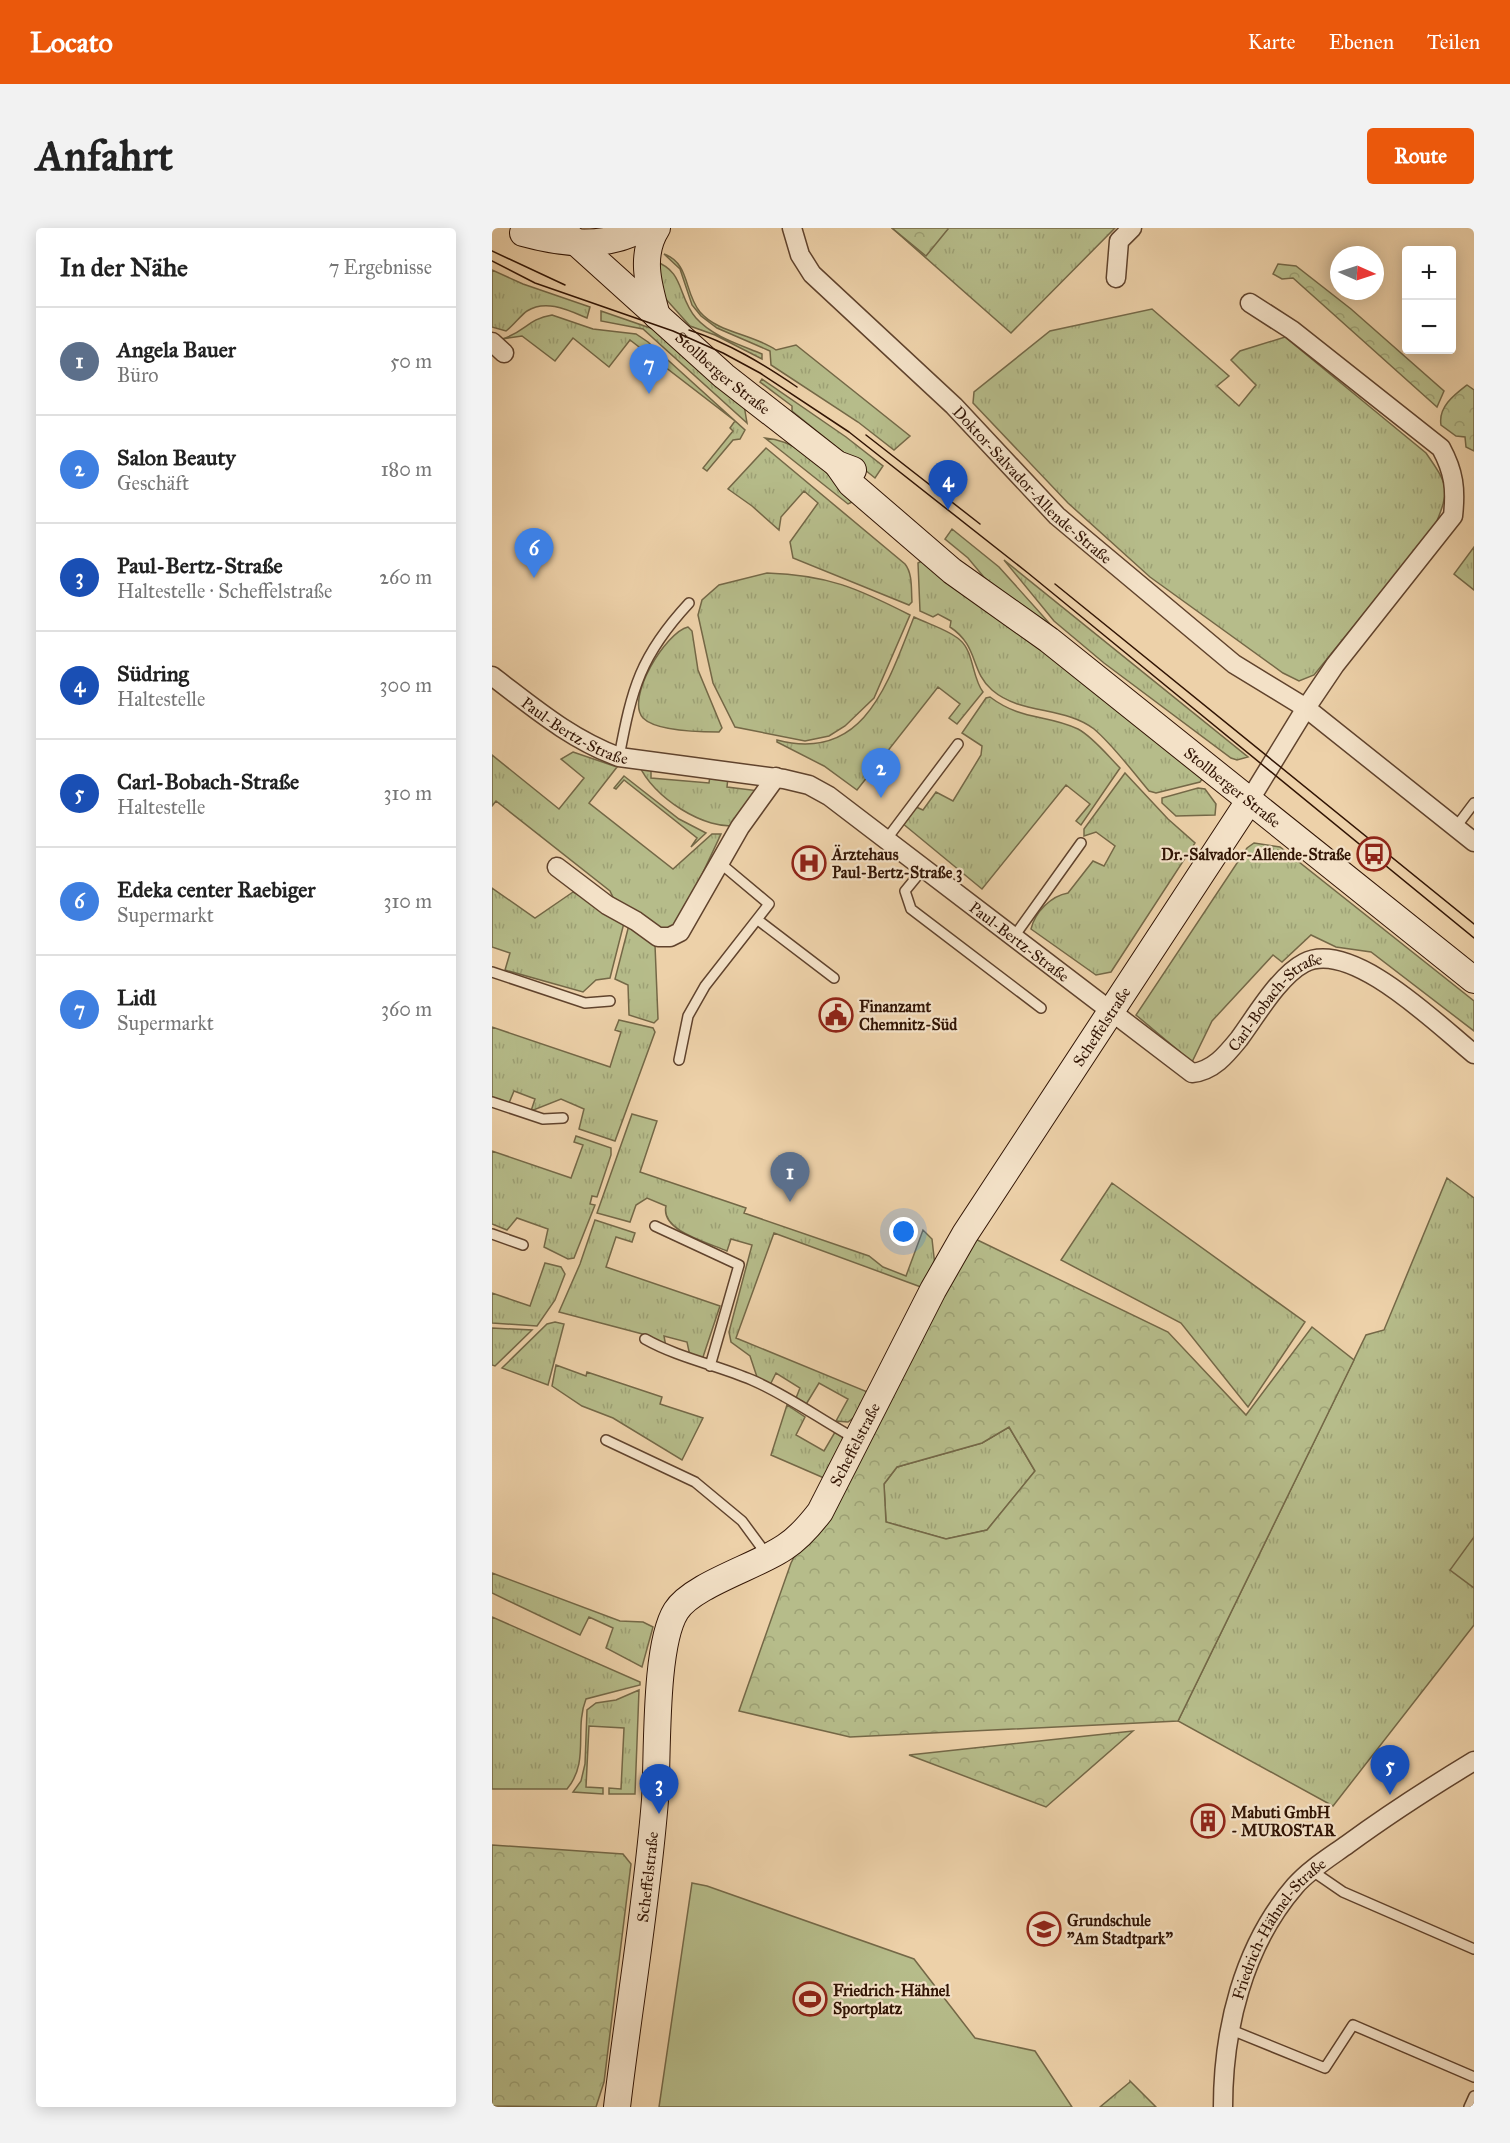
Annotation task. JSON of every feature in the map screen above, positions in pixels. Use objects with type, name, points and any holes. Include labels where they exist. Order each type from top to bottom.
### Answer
[{"type":"main road","points":[[518,230],[561,242],[608,241],[642,228]]},
{"type":"main road","points":[[657,228],[647,248],[647,267],[657,316]]},
{"type":"main road","name":"Stollberger Straße","points":[[576,240],[613,277],[724,376],[837,464],[851,484],[952,571],[1049,640],[1474,980]]},
{"type":"main road","name":"Scheffelstraße","points":[[617,2107],[653,1813],[666,1637],[676,1610],[690,1597],[787,1546],[805,1531],[820,1512],[933,1290],[965,1234],[1249,801]]},
{"type":"street","name":"Doktor-Salvador-Allende-Straße","points":[[792,228],[800,255],[812,274],[954,406],[1057,516],[1234,664],[1306,708],[1474,842]]},
{"type":"street","points":[[1116,278],[1119,241],[1132,228]]},
{"type":"street","points":[[1249,801],[1335,665],[1453,516],[1456,489],[1452,467],[1441,448],[1292,330],[1250,303]]},
{"type":"street","name":"Paul-Bertz-Straße","points":[[492,676],[564,731],[593,748],[619,757],[776,777],[809,786],[829,796],[1111,1012]]},
{"type":"street","points":[[557,867],[607,905],[658,938],[670,937],[680,932],[740,827],[776,777]]},
{"type":"street","name":"Carl-Bobach-Straße","points":[[1111,1012],[1192,1073],[1202,1072],[1215,1065],[1230,1050],[1287,975],[1303,963],[1319,957],[1346,960],[1370,972],[1474,1054]]},
{"type":"street","name":"Friedrich-Hähnel-Straße","points":[[1223,2107],[1229,2030],[1238,1991],[1267,1928],[1287,1897],[1311,1870],[1389,1815],[1474,1761]]},
{"type":"lane","points":[[619,757],[628,707],[644,662],[666,628],[689,603]]},
{"type":"lane","points":[[886,840],[958,744]]},
{"type":"lane","points":[[1456,827],[1474,803]]},
{"type":"lane","points":[[1013,938],[1081,843]]},
{"type":"lane","points":[[679,1060],[688,1016],[705,986],[769,904],[720,863]]},
{"type":"lane","points":[[922,868],[905,891],[911,909],[1041,1008]]},
{"type":"lane","points":[[758,920],[834,978]]},
{"type":"lane","points":[[492,972],[585,1003],[610,1001]]},
{"type":"lane","points":[[492,1102],[543,1119],[563,1118]]},
{"type":"lane","points":[[656,1226],[739,1264],[710,1366]]},
{"type":"lane","points":[[492,1234],[523,1245]]},
{"type":"lane","points":[[645,1339],[663,1349],[750,1380],[779,1393],[857,1439]]},
{"type":"lane","points":[[606,1440],[695,1482],[742,1521],[769,1557]]},
{"type":"lane","points":[[1311,1870],[1343,1892],[1474,1949]]},
{"type":"lane","points":[[1229,2030],[1325,2068],[1353,2025],[1474,2077]]},
{"type":"lane","points":[[1469,2107],[1474,2096]]},
{"type":"green space","points":[[892,228],[1115,228],[1011,333]]},
{"type":"green space","points":[[892,228],[947,228],[948,229],[926,256]]},
{"type":"green space","points":[[664,254],[672,258],[683,271],[695,304],[707,319],[776,350],[796,345],[910,436],[894,450],[858,422],[771,365],[770,351],[717,328],[701,316],[692,305],[680,269]]},
{"type":"green space","points":[[654,261],[671,271],[680,285],[690,310],[703,325],[728,340],[762,354],[762,359],[715,335],[690,326],[664,297]]},
{"type":"green space","points":[[1278,264],[1296,266],[1330,293],[1330,300],[1339,300],[1351,309],[1444,391],[1437,407],[1293,278],[1282,279],[1273,274]]},
{"type":"green space","points":[[492,270],[523,284],[590,307],[587,318],[557,307],[542,306],[527,311],[506,331],[492,327]]},
{"type":"green space","points":[[1152,309],[1229,376],[1217,386],[1239,406],[1256,385],[1231,360],[1240,351],[1285,337],[1426,453],[1443,481],[1445,495],[1435,526],[1314,675],[1299,681],[1283,673],[1150,577],[1068,503],[973,403],[974,392],[1050,331]]},
{"type":"green space","points":[[601,311],[656,330],[744,405],[747,423],[643,329],[601,321]]},
{"type":"green space","points":[[552,315],[593,329],[636,334],[648,342],[745,430],[740,439],[733,440],[707,471],[703,468],[733,431],[730,428],[735,421],[630,340],[609,367],[573,338],[555,361],[522,336],[502,339],[537,319]]},
{"type":"green space","points":[[762,379],[846,437],[883,466],[875,478],[792,411],[792,406],[760,382]]},
{"type":"green space","points":[[1467,385],[1474,390],[1474,451],[1466,447],[1465,437],[1456,436],[1441,425],[1444,407]]},
{"type":"green space","points":[[765,438],[779,440],[804,452],[861,498],[848,504]]},
{"type":"green space","points":[[766,448],[905,564],[911,582],[912,602],[909,605],[793,558],[790,542],[818,503],[804,491],[781,517],[779,530],[728,489]]},
{"type":"green space","points":[[952,529],[999,567],[1050,624],[1099,667],[993,588],[968,558],[945,539]]},
{"type":"green space","points":[[1474,547],[1474,590],[1454,574]]},
{"type":"green space","points":[[929,557],[1203,778],[1200,782],[1156,793],[1149,791],[1116,751],[1094,729],[1069,717],[1016,703],[992,690],[980,675],[966,642],[950,627],[951,621],[938,614],[933,617],[920,611],[918,563]]},
{"type":"green space","points":[[1004,560],[1248,757],[1237,760],[1231,758],[1104,663],[1054,621]]},
{"type":"green space","points":[[767,573],[825,580],[858,590],[910,615],[874,698],[845,726],[829,736],[805,741],[735,727],[713,683],[698,615],[702,600],[719,585]]},
{"type":"green space","points":[[914,617],[955,636],[965,645],[971,658],[983,692],[957,724],[949,718],[960,704],[938,687],[857,790],[824,766],[777,742],[777,740],[807,744],[832,740],[852,728],[869,712],[882,691]]},
{"type":"green space","points":[[688,627],[692,631],[698,670],[722,728],[719,732],[679,730],[658,726],[643,718],[639,709],[639,696],[650,667],[669,641]]},
{"type":"green space","points":[[990,697],[1023,714],[1066,724],[1084,732],[1120,768],[1081,825],[1076,821],[1090,804],[1066,785],[982,889],[902,823],[916,807],[923,810],[936,792],[953,801],[981,755],[982,746],[962,733],[986,698]]},
{"type":"green space","points":[[573,752],[617,767],[589,803],[673,869],[712,834],[721,834],[683,915],[675,926],[660,930],[617,906],[610,891],[496,801],[492,806],[492,755],[559,809],[584,778],[561,759]]},
{"type":"green space","points":[[639,765],[651,766],[651,778],[709,783],[710,776],[728,777],[727,787],[760,791],[740,825],[726,826],[711,823],[681,809],[667,799],[655,788]]},
{"type":"green space","points":[[1125,773],[1168,819],[1195,843],[1111,972],[1096,975],[1031,929],[1036,917],[1045,906],[1050,901],[1068,893],[1093,861],[1104,866],[1115,846],[1096,832],[1084,836],[1084,829]]},
{"type":"green space","points":[[624,776],[679,819],[706,833],[691,847],[697,838],[624,780],[616,789],[614,788]]},
{"type":"green space","points":[[1198,788],[1205,789],[1216,804],[1215,815],[1176,816],[1162,803],[1162,798]]},
{"type":"green space","points":[[1254,843],[1280,847],[1474,1001],[1474,1031],[1371,952],[1336,947],[1311,935],[1282,962],[1273,955],[1212,1021],[1192,1062],[1136,1015],[1247,848]]},
{"type":"green space","points":[[492,888],[535,918],[573,892],[625,919],[610,978],[596,980],[583,992],[505,970],[510,953],[492,947]]},
{"type":"green space","points":[[630,921],[655,945],[658,1019],[654,1023],[629,1015],[628,985],[615,979]]},
{"type":"green space","points":[[619,1020],[653,1028],[655,1032],[615,1141],[579,1129],[584,1109],[561,1099],[531,1111],[535,1099],[514,1091],[509,1103],[492,1097],[492,1027],[610,1067],[621,1032],[615,1030]]},
{"type":"green space","points":[[632,1114],[657,1121],[640,1172],[746,1208],[744,1213],[869,1256],[883,1267],[906,1276],[923,1230],[932,1239],[935,1266],[921,1287],[774,1233],[736,1338],[870,1393],[857,1415],[848,1422],[836,1421],[848,1399],[819,1383],[805,1406],[796,1398],[800,1388],[776,1373],[770,1385],[757,1377],[750,1356],[731,1342],[729,1332],[752,1245],[731,1239],[727,1251],[698,1240],[670,1222],[666,1215],[666,1206],[647,1198],[636,1205],[630,1222],[597,1213]]},
{"type":"green space","points":[[576,1136],[611,1148],[611,1155],[597,1197],[592,1196],[590,1204],[595,1205],[574,1258],[568,1259],[544,1247],[548,1229],[517,1218],[507,1230],[492,1224],[492,1151],[571,1178],[583,1145],[574,1142]]},
{"type":"green space","points":[[1447,1178],[1474,1198],[1474,1625],[1333,1806],[1178,1721],[1366,1335],[1384,1330]]},
{"type":"green space","points":[[1112,1183],[1305,1322],[1248,1407],[1181,1323],[1061,1260]]},
{"type":"green space","points":[[595,1220],[635,1233],[632,1242],[616,1237],[606,1267],[720,1306],[702,1360],[690,1356],[687,1342],[664,1336],[666,1347],[650,1336],[559,1312],[580,1264]]},
{"type":"green space","points":[[965,1234],[1168,1332],[1246,1415],[1312,1327],[1354,1360],[1178,1721],[850,1737],[739,1711],[791,1563]],"holes":[[[1009,1427],[1035,1471],[987,1530],[946,1539],[886,1522],[884,1484],[897,1467],[982,1443]]]},
{"type":"green space","points":[[545,1263],[561,1267],[565,1274],[555,1300],[537,1326],[492,1323],[492,1293],[530,1306]]},
{"type":"green space","points":[[555,1322],[564,1324],[548,1385],[502,1368],[547,1324]]},
{"type":"green space","points":[[492,1328],[532,1330],[495,1366],[492,1365]]},
{"type":"green space","points":[[556,1365],[586,1376],[587,1372],[662,1397],[660,1404],[703,1418],[682,1460],[613,1418],[582,1406],[552,1386]]},
{"type":"green space","points":[[787,1405],[805,1417],[796,1435],[824,1451],[835,1432],[843,1438],[844,1445],[824,1478],[771,1455]]},
{"type":"green space","points":[[1009,1427],[1035,1471],[987,1530],[946,1539],[886,1522],[884,1484],[897,1467],[982,1443]]},
{"type":"green space","points":[[1474,1537],[1474,1588],[1450,1570]]},
{"type":"green space","points":[[492,1573],[620,1621],[643,1622],[653,1627],[642,1667],[606,1648],[613,1628],[589,1617],[580,1635],[492,1593]]},
{"type":"green space","points":[[492,1617],[640,1682],[640,1685],[586,1699],[581,1722],[578,1768],[567,1789],[492,1789]]},
{"type":"green space","points":[[639,1690],[635,1794],[609,1794],[609,1788],[621,1789],[624,1728],[589,1726],[586,1787],[603,1788],[603,1794],[573,1792],[581,1781],[585,1764],[587,1710],[596,1703],[616,1700]]},
{"type":"green space","points":[[1133,1731],[1046,1807],[909,1755]]},
{"type":"green space","points":[[492,1845],[623,1854],[631,1864],[604,2082],[596,2107],[492,2106]]},
{"type":"green space","name":"Friedrich-Hähnel Sportplatz","points":[[692,1883],[707,1886],[914,1959],[975,2038],[1035,2051],[1072,2107],[659,2107]]},
{"type":"green space","points":[[1130,2082],[1156,2107],[1100,2107]]},
{"type":"tram line","points":[[492,251],[565,285]]},
{"type":"tram line","points":[[492,261],[535,283],[673,331],[723,353],[760,373],[849,432],[1028,573],[1474,938]]},
{"type":"tram line","points":[[689,330],[745,355],[797,387]]},
{"type":"tram line","points":[[866,435],[980,524]]},
{"type":"tram line","points":[[1055,584],[1474,924]]},
{"type":"place","name":"Lidl","points":[[649,394]]},
{"type":"place","name":"Südring","points":[[948,510]]},
{"type":"place","name":"Edeka center Raebiger","points":[[534,578]]},
{"type":"place","name":"Salon Beauty","points":[[881,798]]},
{"type":"place","name":"Dr.-Salvador-Allende-Straße","points":[[1374,854]]},
{"type":"place","name":"Ärztehaus Paul-Bertz-Straße 3","points":[[809,863]]},
{"type":"place","name":"Finanzamt Chemnitz-Süd","points":[[836,1015]]},
{"type":"place","name":"Angela Bauer","points":[[790,1202]]},
{"type":"place","name":"Carl-Bobach-Straße","points":[[1390,1795]]},
{"type":"place","name":"Paul-Bertz-Straße","points":[[659,1814]]},
{"type":"place","name":"Mabuti GmbH - MUROSTAR","points":[[1208,1821]]},
{"type":"place","name":"Grundschule \"Am Stadtpark\"","points":[[1044,1929]]},
{"type":"place","name":"Friedrich-Hähnel Sportplatz","points":[[810,1999]]}]
